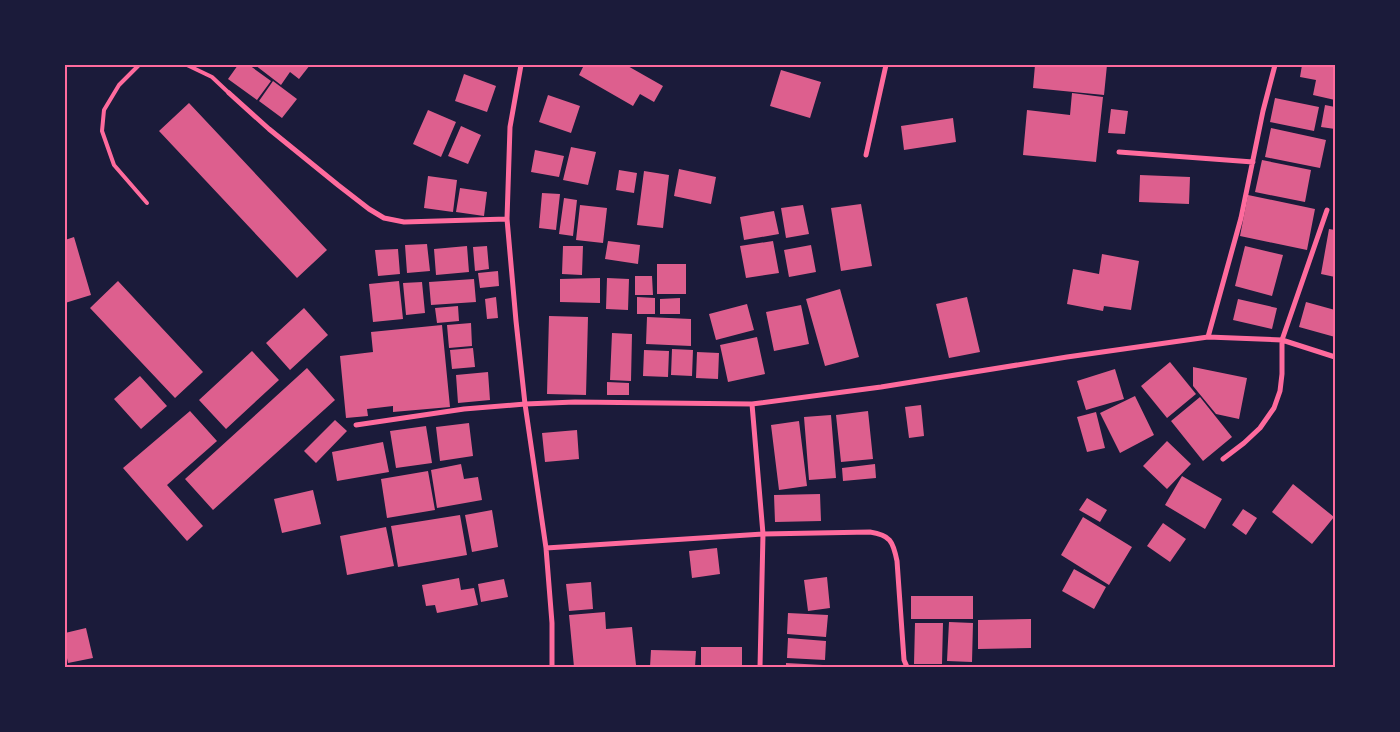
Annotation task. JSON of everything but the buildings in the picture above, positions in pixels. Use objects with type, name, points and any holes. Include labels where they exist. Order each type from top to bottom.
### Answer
[{"type":"street","points":[[521,65],[510,127],[507,219],[525,404],[546,548],[552,623],[552,667]]},
{"type":"street","points":[[866,155],[886,65]]},
{"type":"street","points":[[1208,337],[1241,218],[1263,110],[1275,65]]},
{"type":"street","points":[[229,93],[269,129],[338,185],[384,218],[404,222],[507,219]]},
{"type":"street","points":[[1119,152],[1253,162]]},
{"type":"street","points":[[1223,459],[1260,428],[1274,408],[1280,391],[1282,374],[1282,340],[1327,210]]},
{"type":"street","points":[[356,425],[464,409],[525,404],[575,402],[752,404],[881,387],[1208,337],[1282,340],[1335,357]]},
{"type":"street","points":[[752,404],[763,534],[760,667]]},
{"type":"street","points":[[546,548],[763,534],[870,532],[882,534],[890,539],[895,548],[904,660],[907,667]]},
{"type":"lane","points":[[139,65],[119,85],[104,110],[102,131],[114,165],[147,202]]},
{"type":"lane","points":[[187,65],[212,78],[229,93]]}]
